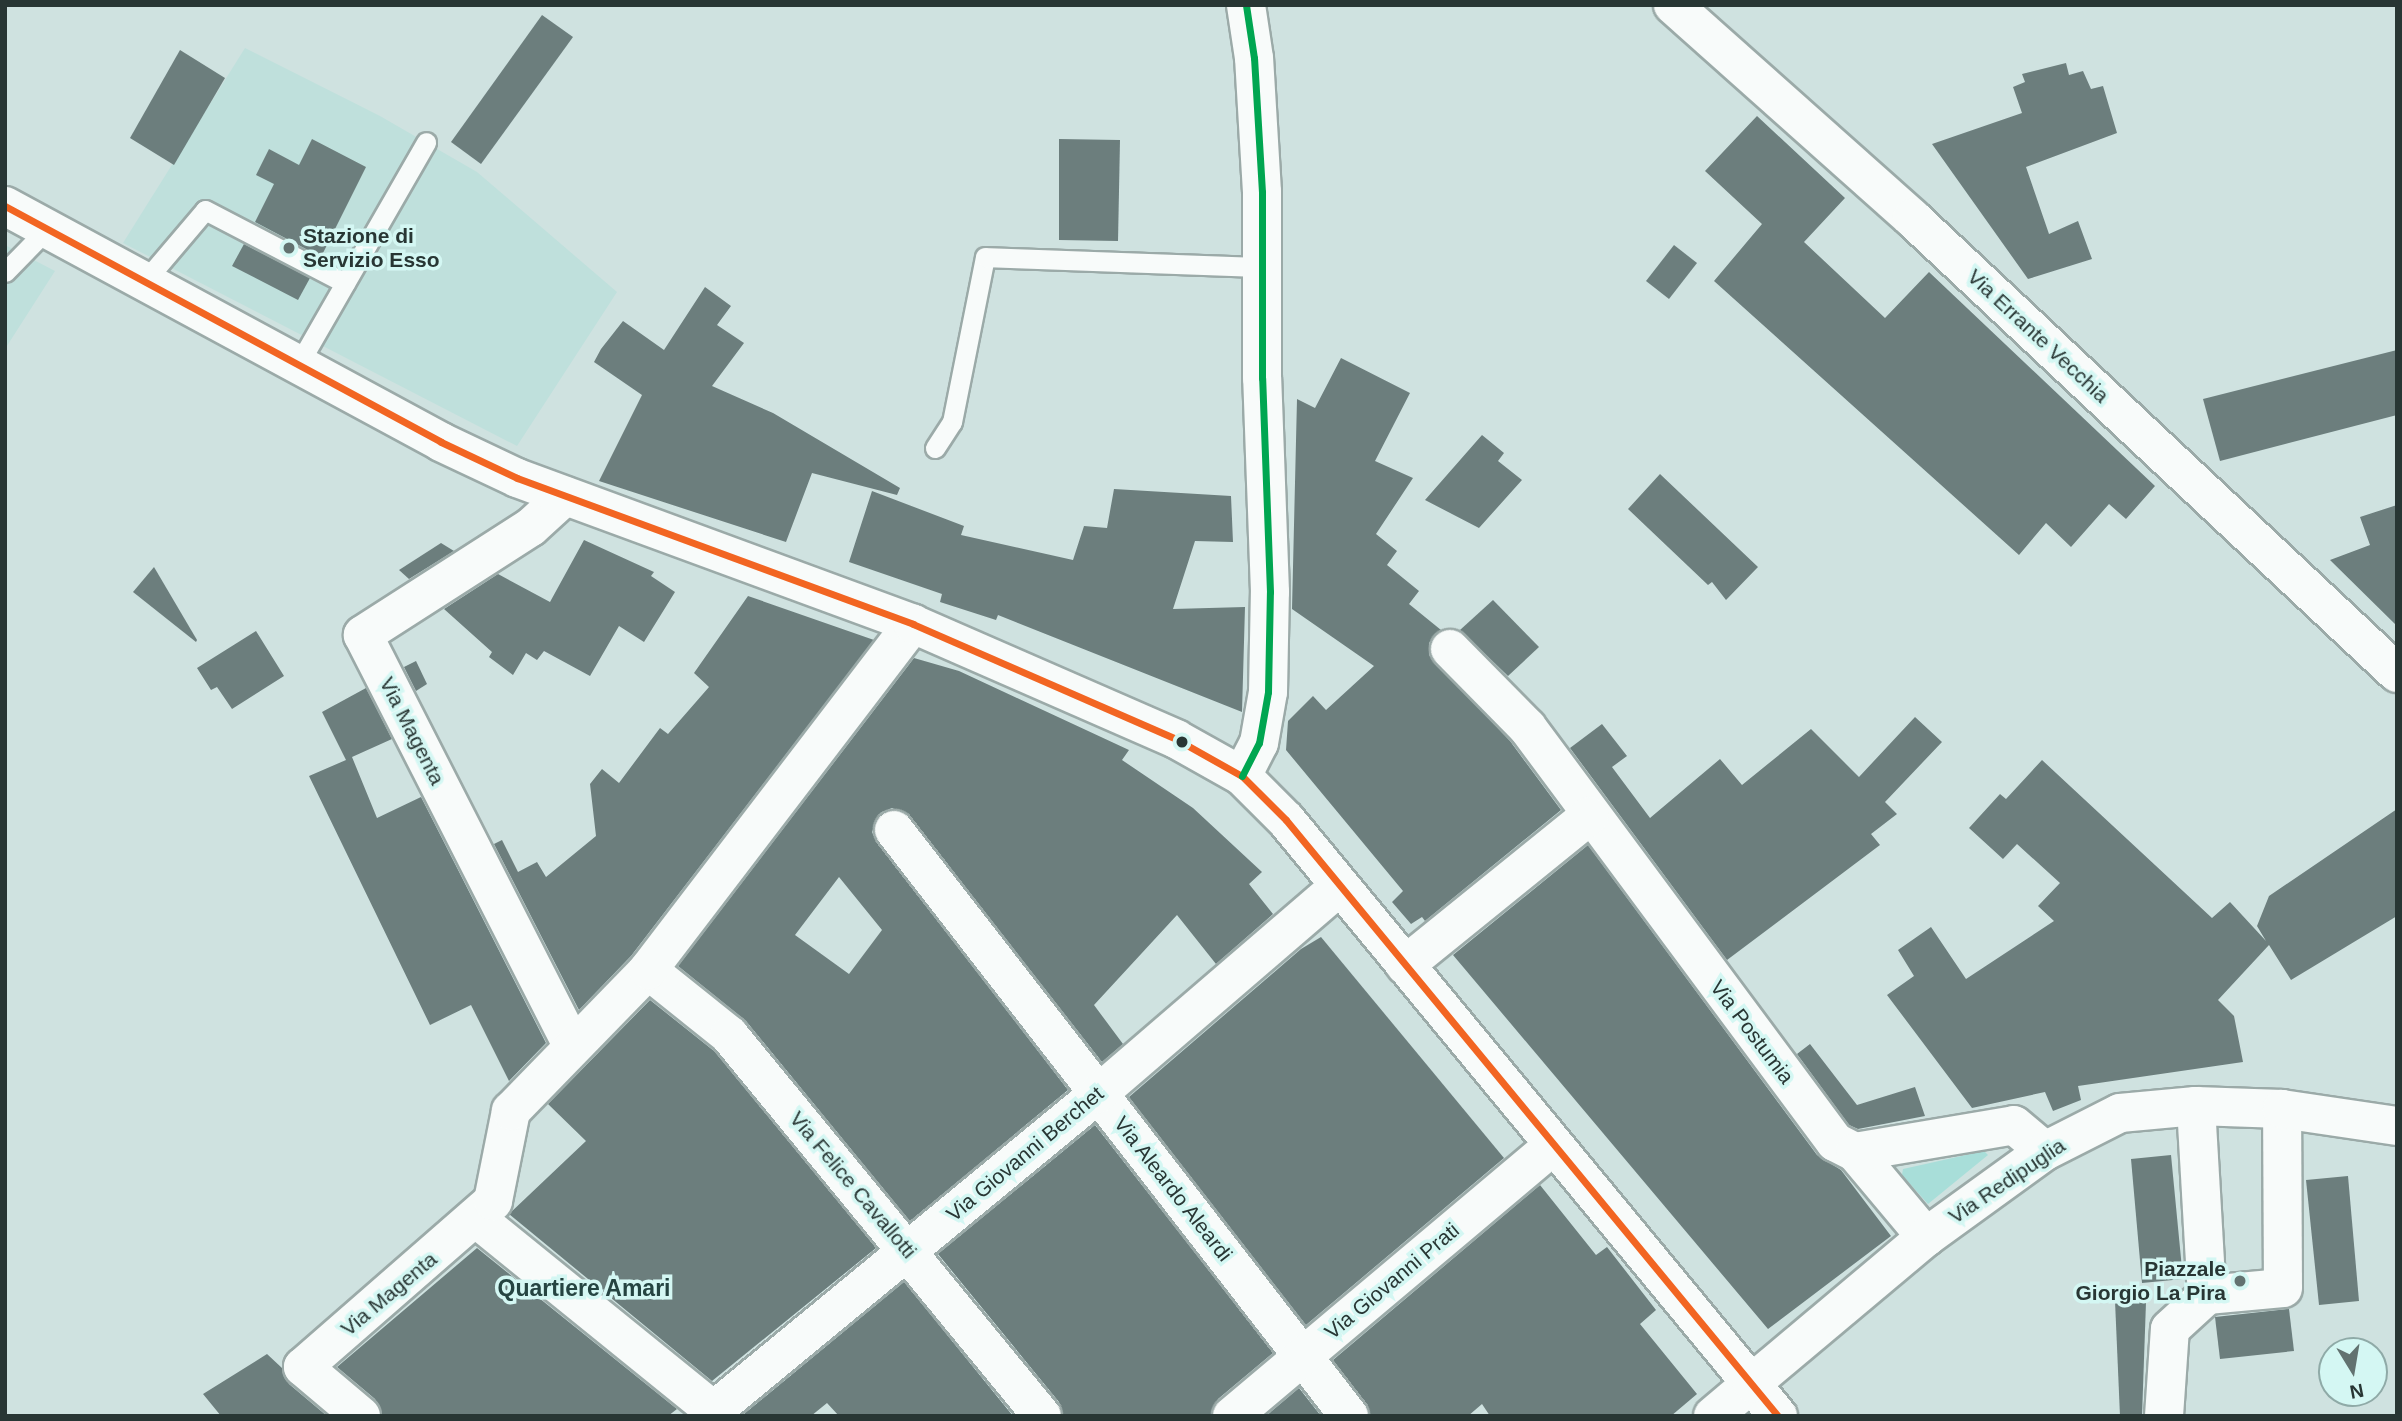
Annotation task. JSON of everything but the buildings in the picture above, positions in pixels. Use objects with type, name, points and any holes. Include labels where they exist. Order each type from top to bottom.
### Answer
[{"type":"street","points":[[1242,776],[1259,743],[1269,692],[1264,267],[1254,58],[1246,5]]},
{"type":"street","name":"Via Errante Vecchia","points":[[1673,5],[1912,218],[2397,673]]},
{"type":"street","points":[[5,206],[441,442],[565,496],[914,624],[1176,740],[1242,776],[1286,820],[1551,1147],[1778,1416]]},
{"type":"street","name":"Via Magenta","points":[[565,496],[531,527],[363,635],[573,1047]]},
{"type":"street","name":"Via Magenta","points":[[361,1416],[303,1367],[478,1219],[493,1201],[511,1111],[649,970],[914,624]]},
{"type":"street","name":"Via Postumia","points":[[1450,649],[1527,727],[1589,816],[1835,1142],[1855,1152],[1926,1237]]},
{"type":"street","points":[[1405,965],[1589,816]]},
{"type":"street","name":"Via Aleardo Aleardi","points":[[894,830],[1349,1416]]},
{"type":"street","name":"Via Giovanni Berchet","points":[[714,1414],[1098,1094],[1339,887]]},
{"type":"street","name":"Via Felice Cavallotti","points":[[649,970],[729,1035],[1042,1416]]},
{"type":"street","points":[[2196,1106],[2207,1295]]},
{"type":"street","name":"Via Redipuglia","points":[[1713,1416],[1926,1237],[2045,1151],[2120,1113],[2196,1106],[2281,1109],[2397,1126]]},
{"type":"street","points":[[2164,1416],[2170,1329],[2207,1295],[2283,1288],[2281,1109]]},
{"type":"street","points":[[1855,1152],[2014,1125],[2045,1151]]},
{"type":"street","name":"Via Giovanni Prati","points":[[1232,1416],[1551,1147]]},
{"type":"street","points":[[478,1219],[714,1414]]},
{"type":"lane","points":[[298,365],[426,142]]},
{"type":"lane","points":[[144,282],[205,210],[345,283]]},
{"type":"lane","points":[[5,272],[47,229]]},
{"type":"lane","points":[[935,448],[952,422],[985,257],[1264,267]]},
{"type":"shaded area","points":[[245,48],[380,116],[477,172],[617,292],[517,446],[123,243]]},
{"type":"shaded area","points":[[5,245],[55,271],[5,349]]},
{"type":"shaded area","points":[[1984,1151],[1988,1155],[1928,1204],[1902,1175],[1903,1169]]},
{"type":"transit line","points":[[1242,776],[1259,743],[1268,692],[1270,592],[1262,378],[1262,192],[1254,58],[1246,5]]},
{"type":"transit line","points":[[5,206],[441,442],[517,478],[913,624],[1176,739],[1242,776],[1286,820],[1778,1416]]},
{"type":"place","name":"Stazione di Servizio Esso","points":[[289,248]]},
{"type":"place","name":"Piazzale Giorgio La Pira","points":[[2240,1281]]},
{"type":"district","name":"Quartiere Amari","points":[[584,1288]]}]
